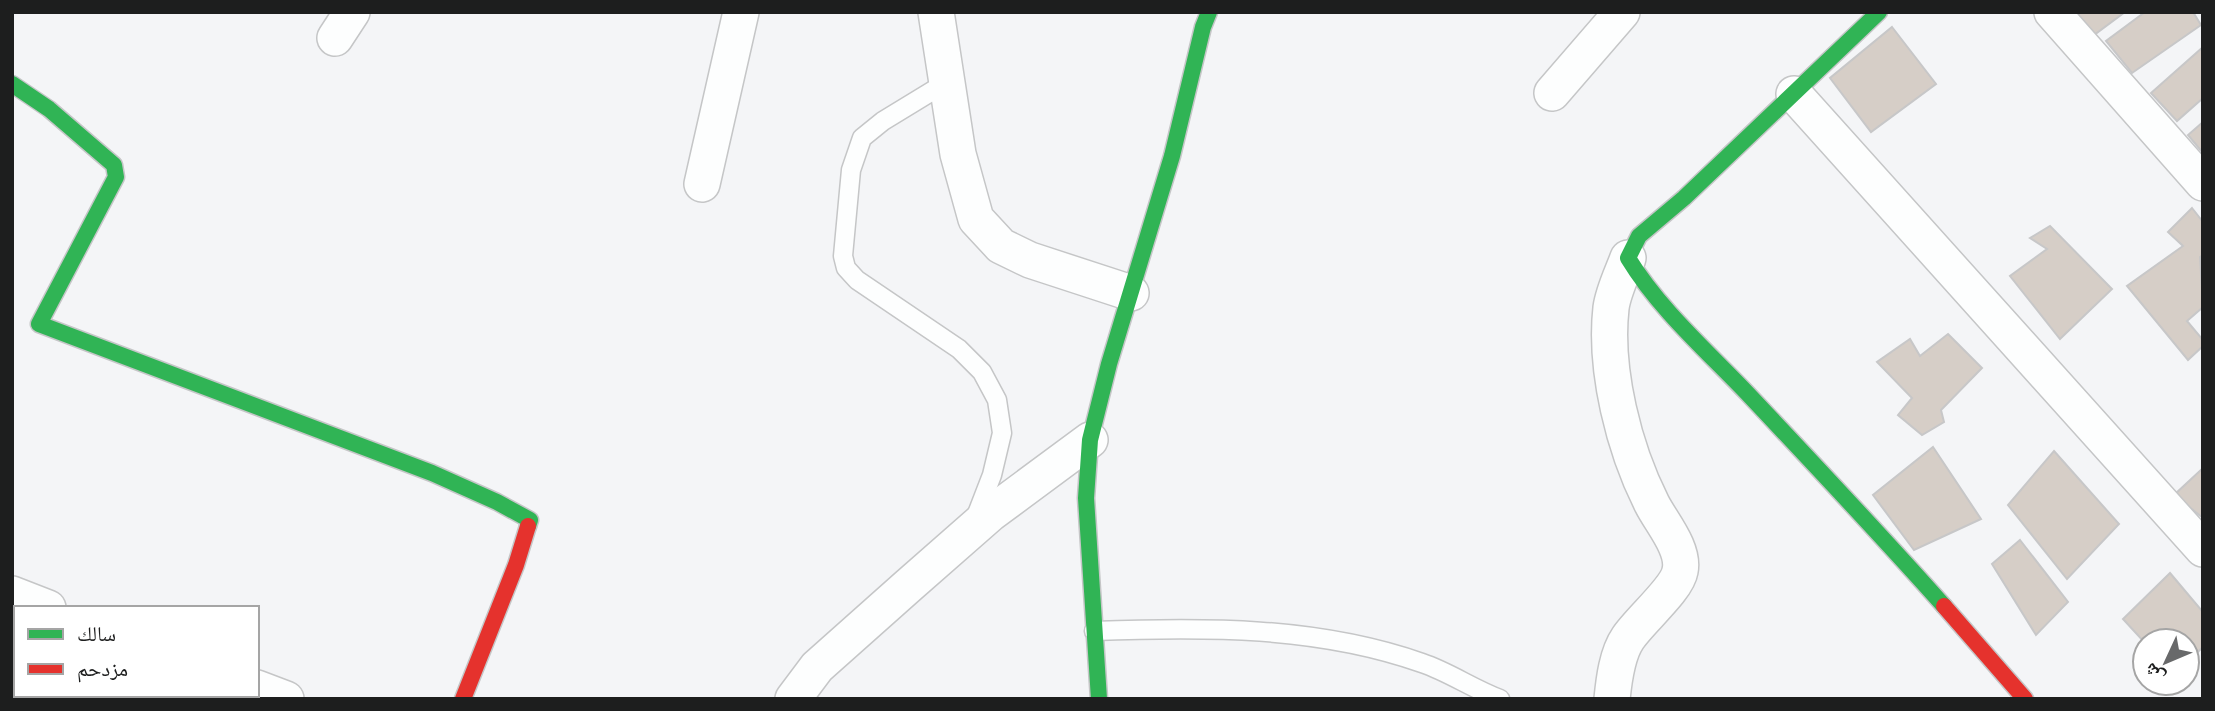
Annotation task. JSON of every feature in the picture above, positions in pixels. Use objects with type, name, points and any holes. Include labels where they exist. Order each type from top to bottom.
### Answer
[{"type":"street","points":[[702,184],[741,12]]},
{"type":"street","points":[[936,12],[958,154],[976,219],[1001,246],[1030,260],[1131,293]]},
{"type":"street","points":[[1099,699],[1086,498],[1090,440],[1097,406],[1172,156],[1209,12]]},
{"type":"street","points":[[1552,93],[1622,12]]},
{"type":"street","points":[[1612,699],[1614,676],[1626,640],[1675,583],[1681,571],[1673,540],[1652,504],[1635,465],[1612,381],[1609,340],[1611,305],[1628,258],[1639,236],[1684,198],[1879,12]]},
{"type":"street","points":[[2052,12],[2203,183]]},
{"type":"street","points":[[12,84],[49,109],[114,165],[116,177],[57,295],[39,324],[432,473],[530,520],[516,565],[463,699]]},
{"type":"street","points":[[1794,94],[2203,549]]},
{"type":"street","points":[[1628,258],[1639,276],[1681,324],[1874,527],[2025,699]]},
{"type":"street","points":[[793,699],[817,667],[970,532],[1090,440]]},
{"type":"street","points":[[12,594],[43,606]]},
{"type":"street","points":[[259,689],[286,699]]},
{"type":"lane","points":[[947,82],[883,121],[862,138],[851,170],[843,256],[846,268],[857,280],[959,349],[982,372],[997,400],[1002,433],[992,475],[970,532]]},
{"type":"lane","points":[[1094,631],[1161,629],[1273,632],[1340,642],[1423,663],[1500,699]]},
{"type":"building","points":[[2076,12],[2125,12],[2094,35]]},
{"type":"building","points":[[2145,12],[2193,12],[2201,25],[2132,73],[2106,41]]},
{"type":"building","points":[[1892,27],[1936,84],[1871,132],[1830,78]]},
{"type":"building","points":[[2203,47],[2203,98],[2177,121],[2151,93]]},
{"type":"building","points":[[2203,122],[2203,153],[2188,135]]},
{"type":"building","points":[[2192,208],[2203,222],[2203,255],[2200,257],[2203,307],[2187,321],[2203,340],[2203,346],[2188,360],[2127,286],[2183,246],[2168,232]]},
{"type":"building","points":[[2050,226],[2112,289],[2060,339],[2010,276],[2047,249],[2030,238]]},
{"type":"building","points":[[1948,334],[1982,368],[1941,410],[1944,422],[1922,435],[1898,415],[1912,398],[1877,362],[1910,339],[1920,356]]},
{"type":"building","points":[[1933,447],[1981,519],[1914,550],[1873,495]]},
{"type":"building","points":[[2054,451],[2119,524],[2067,579],[2008,505]]},
{"type":"building","points":[[2203,468],[2203,518],[2174,495]]},
{"type":"building","points":[[2020,540],[2068,602],[2036,635],[1992,564]]},
{"type":"building","points":[[2170,573],[2203,612],[2203,647],[2201,649],[2201,627],[2131,628],[2123,619]]},
{"type":"traffic: fast","points":[[1099,699],[1086,498],[1090,440],[1109,364],[1172,156],[1209,12]]},
{"type":"traffic: fast","points":[[1879,12],[1684,198],[1639,236],[1628,258],[1669,312],[1944,606]]},
{"type":"traffic: fast","points":[[12,84],[49,109],[114,165],[116,177],[39,324],[432,473],[530,520],[528,526]]},
{"type":"traffic: jam","points":[[463,699],[516,565],[528,526]]},
{"type":"traffic: jam","points":[[1944,606],[2025,699]]}]
